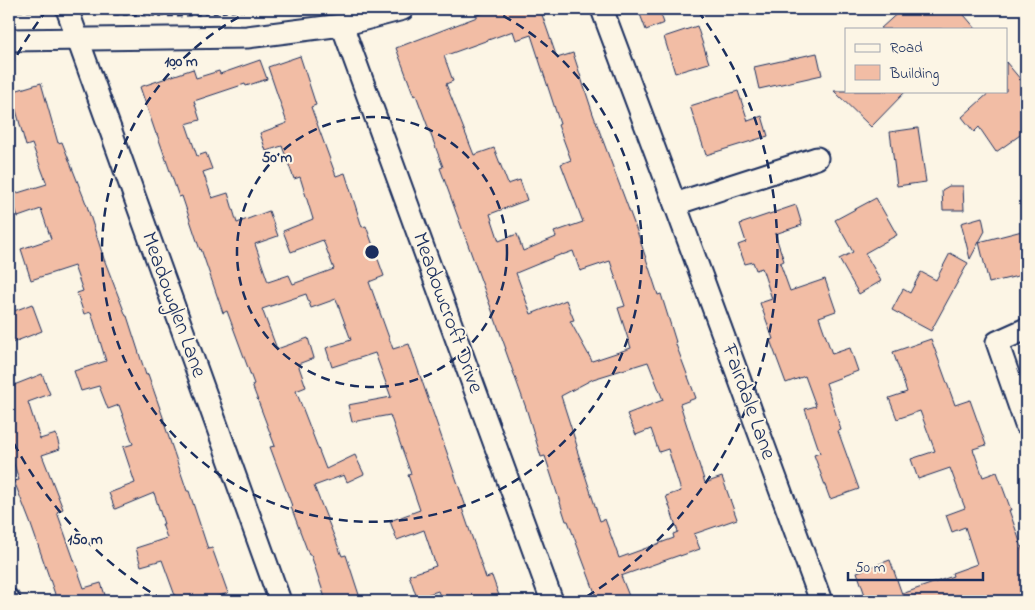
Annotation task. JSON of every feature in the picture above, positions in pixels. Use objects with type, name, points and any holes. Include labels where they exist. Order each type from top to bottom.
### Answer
[{"type":"street","name":"Meadowglen Lane","points":[[67,9],[280,601]]},
{"type":"street","points":[[9,40],[247,37],[342,25],[404,9]]},
{"type":"street","name":"Fairdale Lane","points":[[602,9],[821,601]]},
{"type":"street","name":"Meadowcroft Drive","points":[[342,25],[552,601]]},
{"type":"street","points":[[675,204],[817,158]]},
{"type":"street","points":[[1026,329],[997,342],[1026,425]]},
{"type":"path","points":[[90,13],[179,16],[251,9]]},
{"type":"path","points":[[9,10],[40,11]]},
{"type":"building","points":[[496,9],[540,9],[557,58],[573,53],[658,295],[661,294],[675,342],[696,398],[680,404],[705,483],[722,477],[737,519],[694,534],[700,549],[621,576],[631,601],[598,601],[568,521],[566,521],[545,456],[541,457],[506,349],[440,168],[443,167],[396,48],[477,17],[477,15]],"holes":[[[513,31],[516,40],[531,35],[560,124],[558,125],[571,160],[561,164],[583,222],[554,232],[556,237],[523,251],[517,234],[499,241],[490,214],[527,200],[520,180],[508,184],[494,148],[474,155],[446,84],[453,81],[444,56]],[[573,251],[580,271],[610,261],[625,306],[618,308],[631,348],[592,361],[570,321],[574,320],[566,300],[531,314],[516,273]],[[648,362],[663,400],[627,414],[636,435],[651,429],[659,452],[668,449],[681,491],[666,496],[678,532],[673,534],[674,538],[619,558],[605,519],[600,521],[561,396],[593,379]]]},
{"type":"building","points":[[638,9],[659,9],[664,23],[646,30]]},
{"type":"building","points":[[902,9],[959,9],[975,28],[881,28]]},
{"type":"building","points":[[697,26],[709,63],[675,73],[664,37]]},
{"type":"building","points":[[817,53],[822,75],[759,89],[754,67]]},
{"type":"building","points":[[300,56],[316,105],[311,107],[336,176],[345,173],[362,227],[366,226],[384,276],[369,282],[393,349],[409,344],[466,507],[462,508],[486,578],[492,576],[501,601],[442,601],[438,591],[417,598],[409,575],[436,566],[424,530],[397,540],[390,521],[420,510],[408,475],[411,474],[390,415],[352,422],[348,405],[391,397],[375,353],[332,367],[326,348],[351,340],[336,299],[311,308],[306,294],[262,309],[277,349],[308,338],[314,358],[298,364],[306,387],[296,391],[326,469],[355,455],[364,474],[347,482],[344,475],[314,486],[342,556],[346,555],[361,601],[326,601],[311,555],[309,555],[291,507],[270,447],[275,446],[252,385],[254,384],[227,311],[223,313],[182,196],[179,197],[140,87],[193,69],[196,78],[219,71],[220,74],[260,60],[267,79],[246,86],[245,84],[194,101],[200,120],[186,124],[197,156],[206,153],[212,169],[203,172],[212,198],[228,193],[237,223],[269,211],[278,236],[255,244],[268,282],[289,275],[293,284],[334,269],[323,240],[291,252],[283,231],[313,219],[300,177],[294,179],[282,146],[266,151],[260,133],[287,123],[268,67]]},
{"type":"building","points":[[1008,64],[1026,86],[1026,131],[996,152],[979,127],[974,132],[962,117],[990,92],[1008,92]]},
{"type":"building","points":[[41,83],[58,143],[62,142],[87,206],[104,259],[127,316],[146,375],[148,374],[208,549],[212,548],[228,593],[205,601],[177,601],[162,560],[141,566],[136,548],[167,538],[162,524],[164,524],[154,493],[115,509],[109,493],[135,483],[123,447],[133,444],[119,405],[108,409],[99,386],[81,391],[74,371],[106,361],[91,312],[84,314],[77,293],[83,291],[74,266],[31,280],[21,249],[51,239],[41,209],[18,217],[11,195],[47,184],[32,144],[26,146],[11,92]]},
{"type":"building","points":[[738,91],[748,121],[762,116],[768,136],[706,155],[690,106]]},
{"type":"building","points":[[834,91],[905,92],[871,127]]},
{"type":"building","points":[[918,128],[926,182],[897,186],[890,132]]},
{"type":"building","points":[[949,186],[963,186],[964,210],[943,210],[942,190]]},
{"type":"building","points":[[876,198],[897,235],[865,253],[881,281],[859,294],[839,259],[853,252],[835,220]]},
{"type":"building","points":[[796,205],[802,225],[775,234],[784,261],[780,263],[790,291],[825,279],[836,311],[819,317],[832,354],[850,348],[858,371],[826,383],[841,430],[838,431],[859,489],[830,499],[814,455],[820,453],[805,409],[816,406],[805,376],[786,383],[770,340],[773,339],[760,303],[772,299],[762,268],[756,270],[753,262],[745,264],[738,245],[746,242],[740,224]]},
{"type":"building","points":[[982,217],[985,231],[970,259],[961,223]]},
{"type":"building","points":[[1026,230],[1026,274],[989,283],[979,242]]},
{"type":"building","points":[[950,253],[968,263],[931,331],[892,310],[903,289],[910,293],[921,272],[936,280]]},
{"type":"building","points":[[32,304],[42,331],[9,344],[9,313]]},
{"type":"building","points":[[931,339],[955,405],[970,400],[986,445],[973,449],[983,477],[997,472],[1011,510],[1009,510],[1026,559],[1026,601],[867,601],[857,572],[890,560],[902,594],[953,576],[952,573],[977,564],[965,527],[952,532],[946,515],[965,508],[950,468],[918,479],[911,459],[935,451],[920,411],[897,419],[889,398],[907,392],[893,352]]},
{"type":"building","points":[[42,374],[50,394],[28,402],[40,439],[56,434],[60,449],[42,455],[63,509],[57,512],[84,588],[101,583],[107,601],[53,601],[53,598],[56,597],[14,481],[19,480],[9,448],[9,387]]}]
